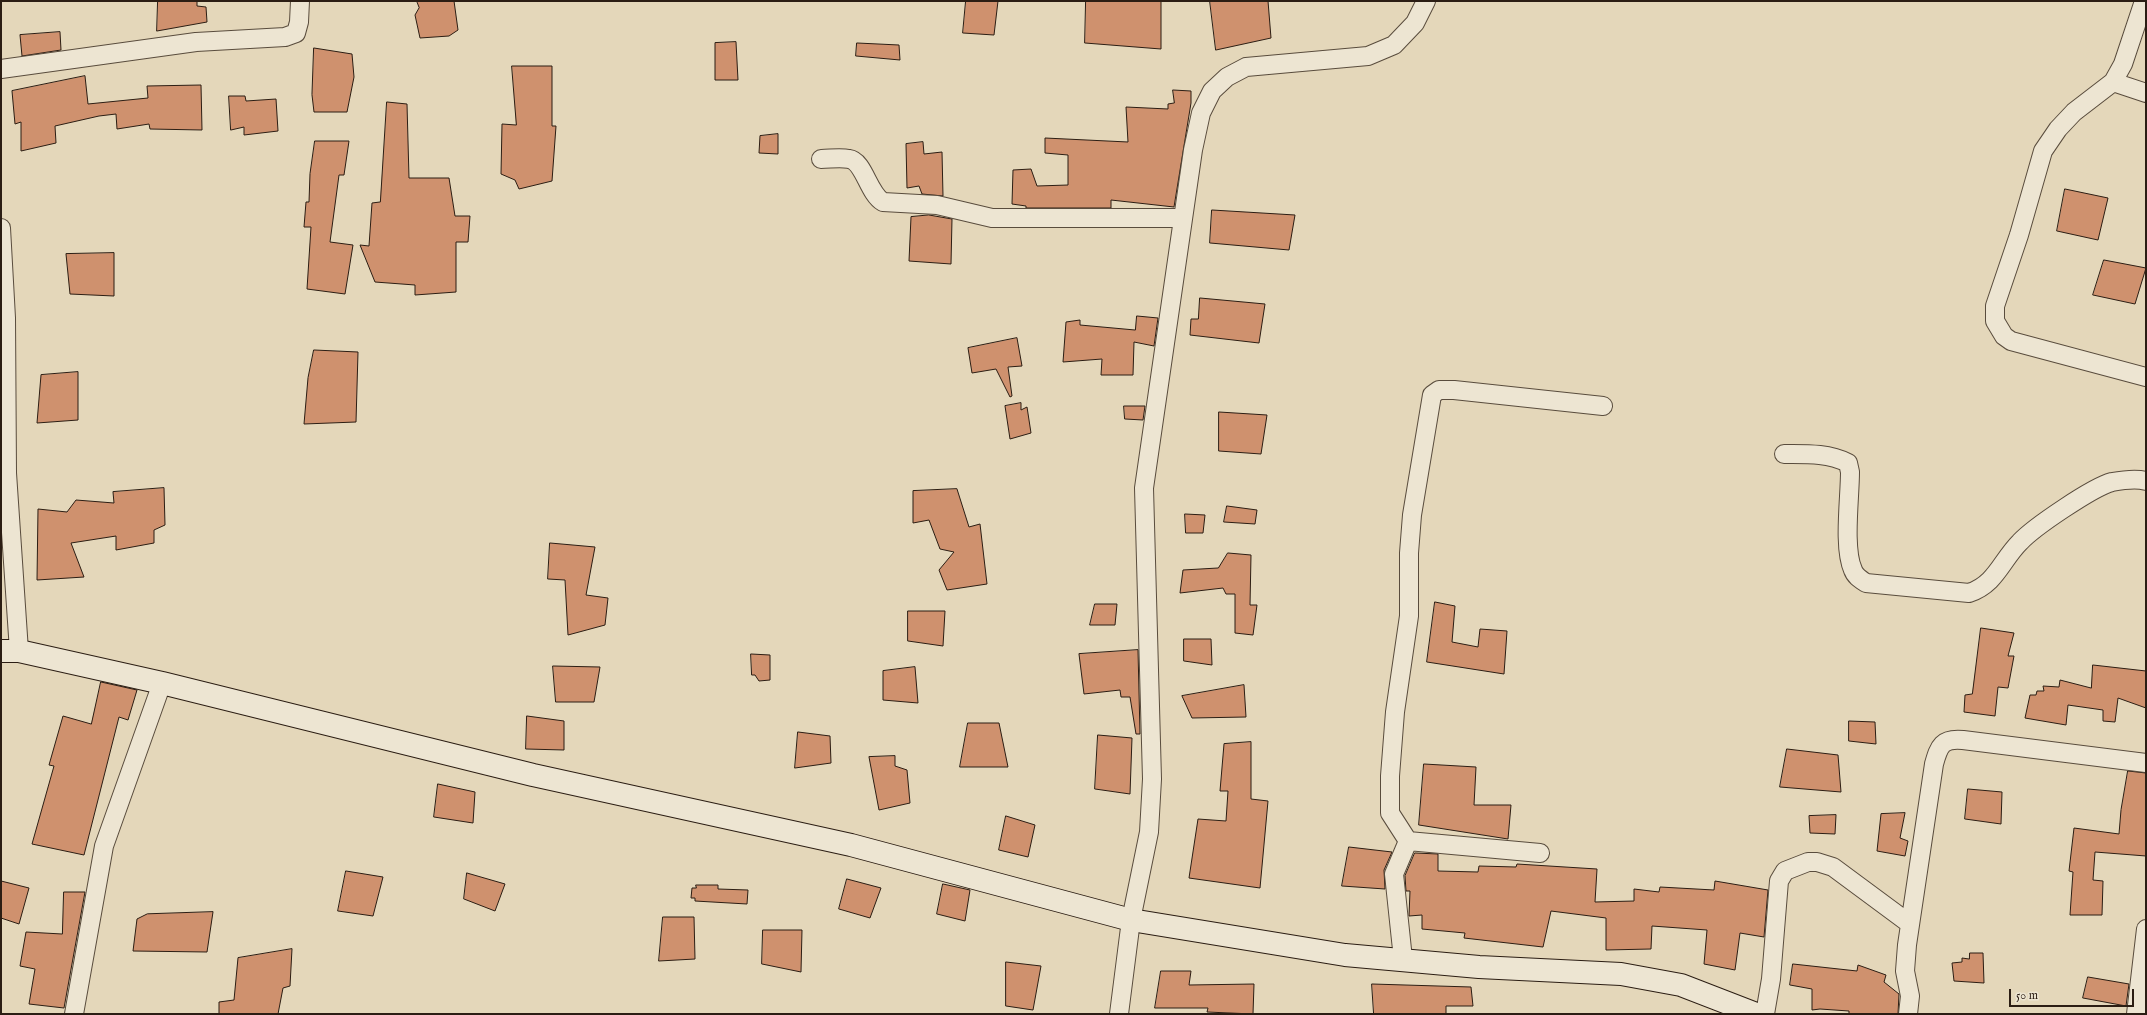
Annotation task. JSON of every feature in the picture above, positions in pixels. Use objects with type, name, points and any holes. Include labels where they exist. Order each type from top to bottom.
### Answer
[{"type":"street","points":[[1,69],[196,42],[286,37],[296,33],[299,22],[300,1]]},
{"type":"street","points":[[1119,1014],[1131,920],[1149,832],[1152,779],[1144,488],[1193,150],[1201,113],[1212,90],[1226,77],[1246,67],[1368,56],[1394,45],[1415,23],[1426,1]]},
{"type":"street","points":[[2144,1],[2123,64],[2113,82],[2074,112],[2058,129],[2043,151],[2019,235],[1995,306],[1995,321],[2004,336],[2011,341],[2146,377]]},
{"type":"street","points":[[2113,82],[2146,93]]},
{"type":"street","points":[[820,159],[850,159],[857,163],[875,198],[883,202],[937,205],[992,218],[1183,218]]},
{"type":"street","points":[[1,228],[6,318],[10,651],[162,683],[534,775],[851,844],[1131,920],[1345,955],[1403,959],[1435,964],[1621,974],[1681,985],[1756,1014]]},
{"type":"street","points":[[1408,841],[1390,813],[1390,776],[1395,712],[1409,616],[1409,553],[1412,515],[1432,395],[1440,390],[1454,390],[1603,406]]},
{"type":"street","points":[[1784,454],[1820,454],[1837,458],[1848,463],[1850,472],[1848,553],[1853,570],[1857,577],[1866,583],[1969,593],[1981,589],[1990,581],[2019,543],[2042,523],[2111,482],[2140,479],[2146,481]]},
{"type":"street","points":[[74,1014],[104,846],[162,683]]},
{"type":"street","points":[[1908,1014],[1910,996],[1905,971],[1910,924],[1934,764],[1938,751],[1944,743],[1953,739],[2146,763]]},
{"type":"street","points":[[1403,959],[1394,874],[1408,841]]},
{"type":"street","points":[[1408,841],[1540,853]]},
{"type":"street","points":[[1765,1014],[1771,980],[1779,881],[1785,871],[1808,862],[1817,862],[1833,867],[1910,924]]},
{"type":"street","points":[[2136,1014],[2146,929]]},
{"type":"building","points":[[158,1],[197,1],[197,6],[206,7],[207,22],[157,31]]},
{"type":"building","points":[[417,1],[454,1],[458,30],[449,36],[420,38],[415,15],[419,8]]},
{"type":"building","points":[[966,1],[998,1],[994,35],[963,33]]},
{"type":"building","points":[[1086,1],[1161,1],[1161,49],[1085,43]]},
{"type":"building","points":[[1210,1],[1268,1],[1271,38],[1216,50]]},
{"type":"building","points":[[60,32],[61,50],[22,56],[20,35]]},
{"type":"building","points":[[736,42],[738,80],[715,80],[715,43]]},
{"type":"building","points":[[857,43],[899,45],[900,60],[856,56]]},
{"type":"building","points":[[314,48],[352,54],[354,77],[347,112],[314,112],[312,95]]},
{"type":"building","points":[[512,66],[552,66],[552,126],[556,126],[552,181],[519,189],[515,180],[501,174],[502,124],[516,125]]},
{"type":"building","points":[[85,76],[88,104],[148,98],[147,86],[201,85],[202,130],[150,129],[149,124],[117,129],[116,114],[99,116],[55,126],[56,143],[21,151],[21,122],[15,124],[12,91]]},
{"type":"building","points":[[1173,90],[1191,91],[1191,103],[1174,207],[1111,200],[1111,208],[1026,208],[1026,206],[1012,204],[1013,170],[1031,169],[1037,186],[1068,185],[1068,155],[1045,153],[1045,138],[1128,142],[1126,107],[1168,109],[1168,104],[1174,103]]},
{"type":"building","points":[[229,96],[245,96],[246,101],[276,99],[278,131],[244,135],[244,127],[231,130]]},
{"type":"building","points":[[387,102],[407,104],[409,178],[449,178],[455,216],[470,216],[468,242],[456,242],[456,292],[415,295],[415,285],[375,282],[360,245],[369,246],[372,203],[380,202]]},
{"type":"building","points":[[778,134],[778,154],[759,153],[760,136]]},
{"type":"building","points":[[315,141],[349,141],[344,175],[339,175],[330,242],[353,245],[345,294],[307,289],[311,227],[304,227],[306,202],[309,202],[310,174]]},
{"type":"building","points":[[923,142],[924,154],[942,152],[943,196],[922,194],[919,186],[907,188],[906,144]]},
{"type":"building","points":[[2065,189],[2108,198],[2098,240],[2057,231]]},
{"type":"building","points":[[1212,210],[1295,215],[1289,250],[1210,243]]},
{"type":"building","points":[[929,215],[952,219],[951,264],[909,261],[911,217]]},
{"type":"building","points":[[114,253],[114,296],[70,294],[66,254]]},
{"type":"building","points":[[2104,260],[2146,268],[2135,304],[2093,295]]},
{"type":"building","points":[[1200,298],[1265,304],[1259,343],[1190,335],[1191,319],[1198,319]]},
{"type":"building","points":[[1137,316],[1158,318],[1154,346],[1134,342],[1133,375],[1101,375],[1102,359],[1063,362],[1066,322],[1080,320],[1080,325],[1135,330]]},
{"type":"building","points":[[1017,338],[1022,366],[1008,367],[1012,396],[1010,397],[996,369],[972,373],[968,348]]},
{"type":"building","points":[[314,350],[358,352],[356,422],[304,424],[308,378]]},
{"type":"building","points":[[78,372],[78,420],[37,423],[41,375]]},
{"type":"building","points":[[1021,403],[1021,410],[1027,407],[1031,433],[1010,439],[1005,406]]},
{"type":"building","points":[[1124,406],[1145,406],[1143,420],[1125,419]]},
{"type":"building","points":[[1219,412],[1267,415],[1261,454],[1219,451]]},
{"type":"building","points":[[164,488],[165,525],[154,530],[154,543],[116,550],[116,536],[71,543],[84,577],[37,580],[38,509],[67,512],[76,500],[114,503],[113,492]]},
{"type":"building","points":[[957,489],[969,527],[980,524],[987,584],[947,590],[939,570],[954,552],[940,549],[929,520],[913,523],[913,491]]},
{"type":"building","points":[[1227,506],[1257,510],[1255,524],[1224,522]]},
{"type":"building","points":[[1185,514],[1205,515],[1203,533],[1186,533]]},
{"type":"building","points":[[550,543],[595,547],[586,595],[608,598],[605,625],[568,635],[565,580],[548,579]]},
{"type":"building","points":[[1228,553],[1251,555],[1250,605],[1257,605],[1253,635],[1235,633],[1235,594],[1226,594],[1223,588],[1180,593],[1183,570],[1218,568]]},
{"type":"building","points":[[1435,602],[1455,606],[1452,642],[1478,647],[1480,629],[1507,631],[1504,674],[1427,662]]},
{"type":"building","points":[[1095,604],[1117,604],[1115,625],[1090,625]]},
{"type":"building","points":[[908,611],[945,611],[943,646],[908,641]]},
{"type":"building","points":[[1981,628],[2014,633],[2008,656],[2014,656],[2008,688],[1998,687],[1995,716],[1964,712],[1965,695],[1972,694]]},
{"type":"building","points":[[1184,639],[1211,639],[1212,665],[1184,661]]},
{"type":"building","points":[[1138,650],[1140,734],[1136,734],[1130,697],[1121,697],[1120,690],[1084,694],[1079,654]]},
{"type":"building","points":[[751,654],[770,655],[770,680],[759,681],[755,675],[752,675]]},
{"type":"building","points":[[2093,665],[2146,671],[2146,708],[2118,698],[2115,722],[2103,721],[2103,710],[2068,705],[2066,725],[2025,718],[2030,695],[2036,695],[2037,691],[2044,691],[2043,686],[2059,687],[2060,680],[2091,688]]},
{"type":"building","points":[[553,666],[600,667],[594,702],[556,702]]},
{"type":"building","points":[[915,667],[918,703],[883,700],[883,671]]},
{"type":"building","points":[[101,682],[137,690],[128,720],[119,717],[84,855],[32,844],[54,766],[49,765],[63,716],[91,724]]},
{"type":"building","points":[[1244,685],[1246,717],[1192,718],[1182,696]]},
{"type":"building","points":[[527,716],[564,721],[564,750],[526,749]]},
{"type":"building","points":[[1849,721],[1875,722],[1876,744],[1849,741]]},
{"type":"building","points":[[968,723],[999,723],[1008,767],[960,767]]},
{"type":"building","points":[[798,732],[830,736],[831,763],[795,768]]},
{"type":"building","points":[[1098,735],[1132,738],[1130,794],[1095,789]]},
{"type":"building","points":[[1251,742],[1251,799],[1268,801],[1260,888],[1189,878],[1198,819],[1226,821],[1228,791],[1220,791],[1224,744]]},
{"type":"building","points":[[1787,749],[1838,755],[1841,792],[1780,787]]},
{"type":"building","points":[[895,756],[895,766],[907,770],[910,803],[879,810],[869,757]]},
{"type":"building","points":[[1424,764],[1476,767],[1474,805],[1511,805],[1508,839],[1419,825]]},
{"type":"building","points":[[2128,771],[2146,773],[2146,856],[2095,852],[2093,880],[2103,881],[2102,915],[2070,915],[2073,872],[2069,871],[2074,828],[2119,834],[2121,810]]},
{"type":"building","points":[[438,784],[475,792],[473,823],[434,817]]},
{"type":"building","points":[[1968,789],[2002,792],[2001,824],[1965,819]]},
{"type":"building","points":[[1905,813],[1900,838],[1908,841],[1905,856],[1877,851],[1881,814]]},
{"type":"building","points":[[1836,815],[1835,834],[1810,833],[1809,816]]},
{"type":"building","points":[[1006,816],[1035,825],[1028,857],[999,850]]},
{"type":"building","points":[[1349,847],[1392,852],[1384,870],[1385,889],[1342,886]]},
{"type":"building","points":[[1415,853],[1438,854],[1438,871],[1478,872],[1479,866],[1516,867],[1517,864],[1597,869],[1595,902],[1634,901],[1634,889],[1659,892],[1660,887],[1714,890],[1715,881],[1768,890],[1764,937],[1740,933],[1735,970],[1704,964],[1707,930],[1652,926],[1651,949],[1606,950],[1606,918],[1551,911],[1543,947],[1464,938],[1465,933],[1422,929],[1422,915],[1409,916],[1410,891],[1406,891],[1405,876]]},
{"type":"building","points":[[346,871],[383,877],[373,916],[338,911]]},
{"type":"building","points":[[467,873],[505,884],[495,911],[464,899]]},
{"type":"building","points":[[847,879],[881,888],[870,918],[839,909]]},
{"type":"building","points":[[1,881],[29,888],[19,924],[1,918]]},
{"type":"building","points":[[943,884],[970,890],[965,921],[937,914]]},
{"type":"building","points":[[696,885],[718,885],[718,889],[748,890],[747,904],[695,901],[695,898],[691,898],[692,888],[696,888]]},
{"type":"building","points":[[64,892],[85,892],[64,1008],[29,1004],[35,969],[20,966],[26,932],[62,934]]},
{"type":"building","points":[[213,912],[207,952],[133,951],[137,919],[147,914]]},
{"type":"building","points":[[663,917],[694,917],[695,959],[659,961]]},
{"type":"building","points":[[763,930],[802,930],[801,972],[762,964]]},
{"type":"building","points":[[292,949],[290,986],[283,988],[278,1014],[219,1014],[219,1002],[234,1000],[238,958]]},
{"type":"building","points":[[1970,953],[1983,953],[1984,983],[1954,981],[1952,963],[1962,962],[1962,958],[1969,959]]},
{"type":"building","points":[[1006,962],[1041,966],[1033,1010],[1006,1006]]},
{"type":"building","points":[[1793,964],[1857,971],[1858,965],[1886,975],[1884,982],[1899,994],[1898,1014],[1849,1014],[1849,1011],[1820,1009],[1812,1010],[1812,989],[1790,985]]},
{"type":"building","points":[[1161,971],[1191,971],[1189,985],[1254,984],[1253,1014],[1207,1012],[1208,1008],[1155,1008]]},
{"type":"building","points":[[2088,977],[2129,984],[2126,1006],[2083,998]]},
{"type":"building","points":[[1372,984],[1471,987],[1473,1006],[1446,1006],[1446,1014],[1374,1014]]}]
